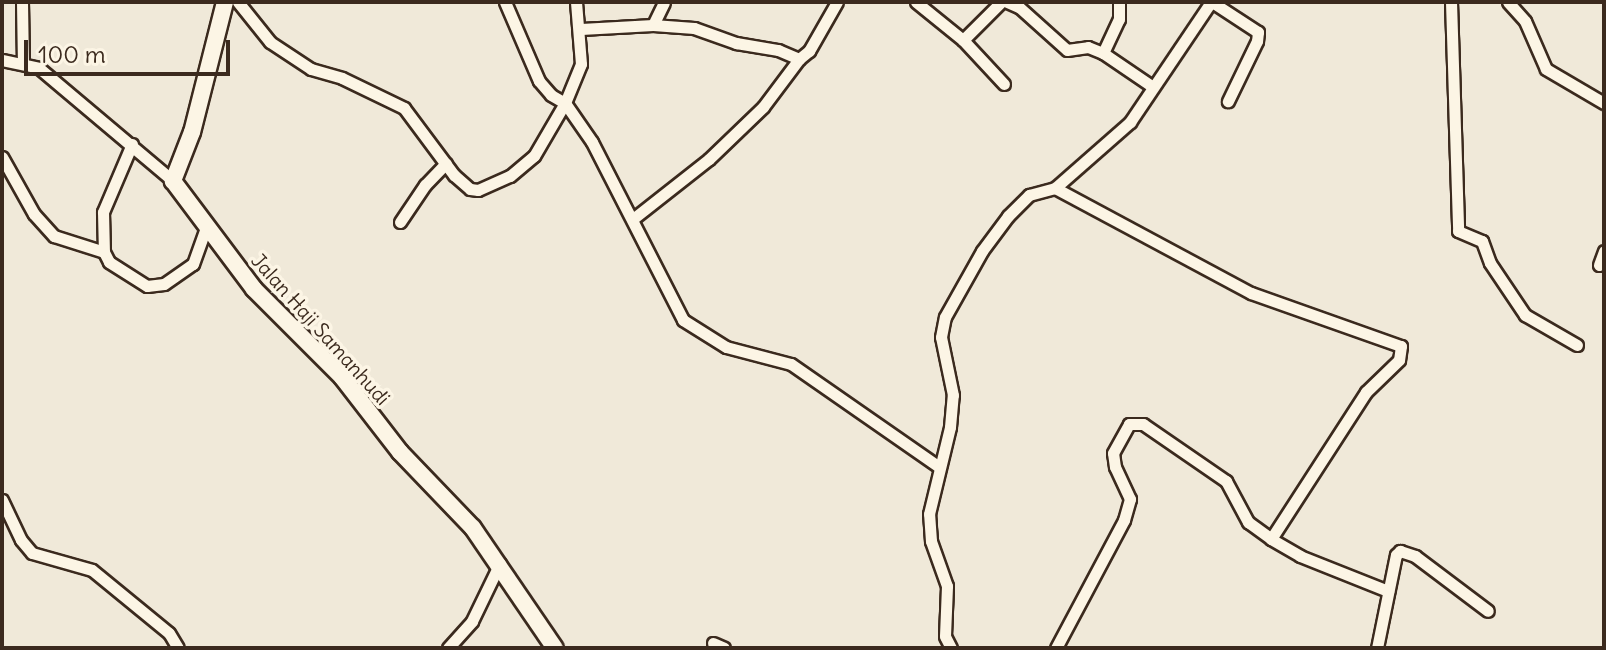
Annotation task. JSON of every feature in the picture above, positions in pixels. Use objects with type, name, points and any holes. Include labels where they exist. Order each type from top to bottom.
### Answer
[{"type":"street","points":[[22,2],[23,64]]},
{"type":"street","points":[[2,60],[39,68],[173,181],[192,132],[225,2]]},
{"type":"street","points":[[238,2],[270,42],[311,69],[342,78],[404,108],[446,163],[470,189],[478,190],[501,181],[534,156],[565,103],[581,64],[581,29],[576,2]]},
{"type":"street","points":[[505,2],[539,81],[551,95],[565,103],[592,142],[634,218],[683,320],[726,347],[791,364],[939,467]]},
{"type":"street","points":[[653,25],[664,2]]},
{"type":"street","points":[[634,218],[709,159],[752,118],[799,59],[809,51],[837,2]]},
{"type":"street","points":[[916,2],[963,40],[1004,84]]},
{"type":"street","points":[[963,40],[1001,2]]},
{"type":"street","points":[[1007,2],[1019,7],[1067,50],[1088,47],[1103,53],[1153,87]]},
{"type":"street","points":[[1103,53],[1119,19],[1119,2]]},
{"type":"street","points":[[951,648],[945,636],[947,586],[931,541],[929,514],[950,427],[953,395],[941,337],[945,317],[982,251],[1008,216],[1029,195],[1055,188],[1130,122],[1211,2],[1258,32],[1257,41],[1228,101]]},
{"type":"street","points":[[1451,2],[1458,231],[1482,241],[1490,263],[1525,315],[1577,345]]},
{"type":"street","points":[[1508,2],[1525,21],[1546,69],[1604,103]]},
{"type":"street","points":[[581,29],[653,25],[694,28],[736,43],[778,50],[799,59]]},
{"type":"street","points":[[132,144],[103,212],[104,252],[113,266],[147,286],[164,284],[193,264],[207,225]]},
{"type":"street","points":[[2,157],[34,214],[54,236],[104,252]]},
{"type":"street","points":[[400,222],[425,185],[446,163]]},
{"type":"street","name":"Jalan Haji Samanhudi","points":[[173,181],[254,289],[342,377],[400,452],[444,495],[500,563],[555,648]]},
{"type":"street","points":[[1055,188],[1251,293],[1401,346],[1399,360],[1366,392],[1271,539]]},
{"type":"street","points":[[1599,265],[1604,251]]},
{"type":"street","points":[[1056,648],[1124,520],[1130,499],[1115,467],[1113,453],[1129,424],[1143,424],[1226,481],[1248,522],[1271,539],[1300,556],[1388,591]]},
{"type":"street","points":[[2,500],[21,540],[32,553],[92,570],[169,633],[178,648]]},
{"type":"street","points":[[1377,648],[1396,555],[1406,551],[1488,611]]},
{"type":"street","points":[[448,648],[472,621],[500,563]]}]
